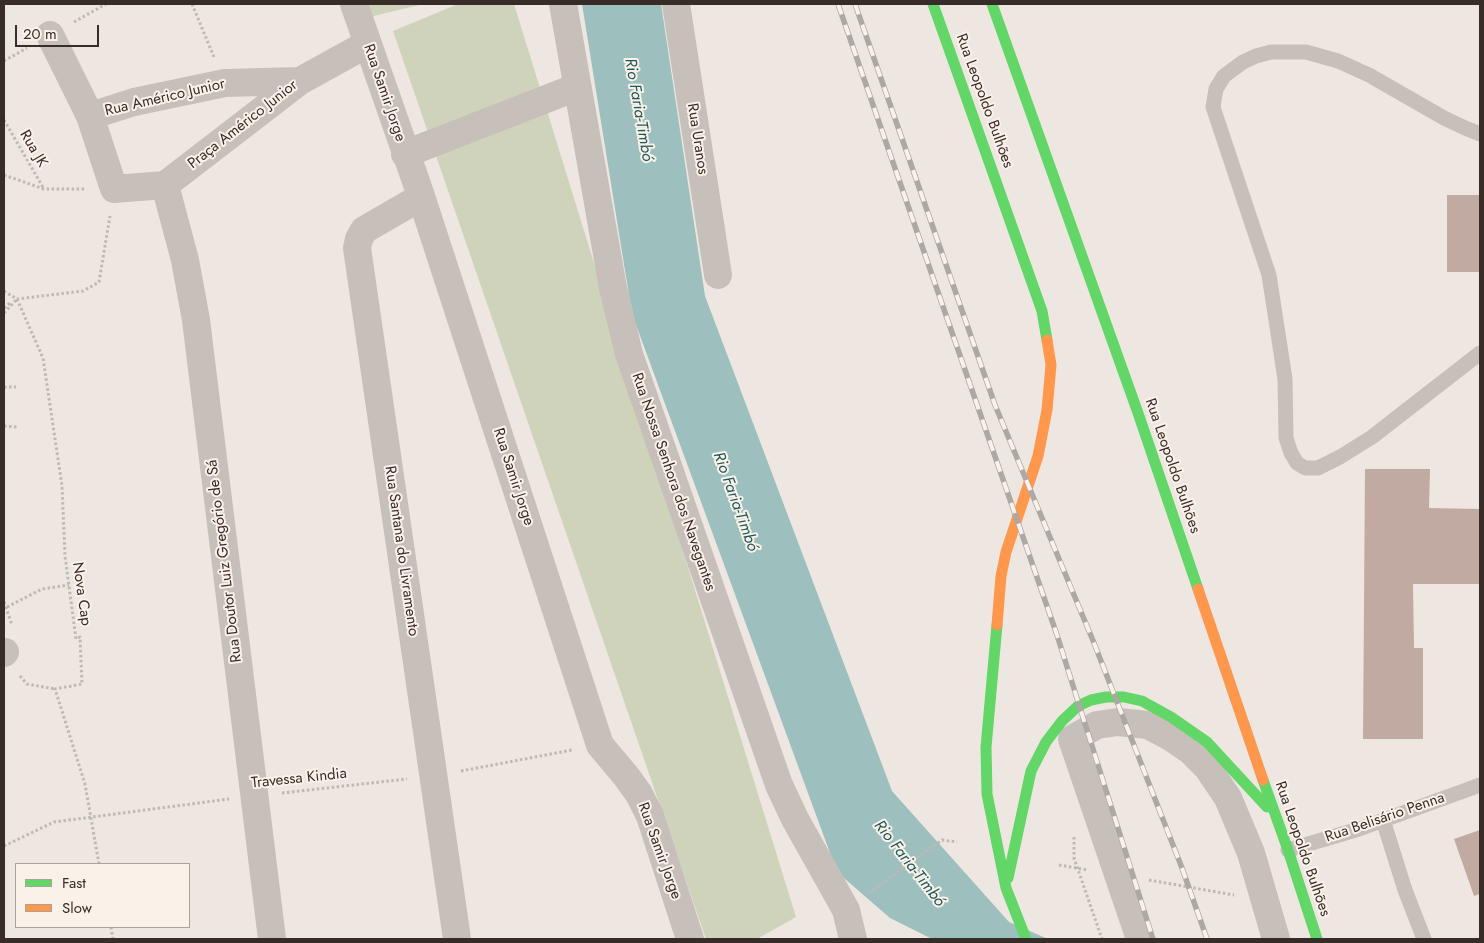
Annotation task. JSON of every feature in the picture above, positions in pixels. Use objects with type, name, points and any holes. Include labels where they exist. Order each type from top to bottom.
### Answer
[{"type":"main road","name":"Rua Leopoldo Bulhões","points":[[933,4],[1042,311],[1051,365],[1047,410],[1038,456],[1006,552],[1001,576],[986,747],[987,794],[1006,888],[1026,939]]},
{"type":"main road","name":"Rua Leopoldo Bulhões","points":[[992,4],[1142,422],[1317,939]]},
{"type":"main road","points":[[1006,888],[1031,770],[1046,742],[1062,721],[1078,706],[1091,700],[1106,697],[1124,697],[1142,701],[1171,717],[1207,742],[1275,816]]},
{"type":"street","name":"Rua Samir Jorge","points":[[354,4],[421,197],[600,745],[639,794],[650,816],[690,939]]},
{"type":"street","name":"Rua Nossa Senhora dos Navegantes","points":[[562,4],[613,288],[629,354],[779,785],[795,819],[846,910],[852,939]]},
{"type":"street","name":"Rua Uranos","points":[[676,4],[718,275]]},
{"type":"street","points":[[50,35],[90,116],[114,189],[165,185]]},
{"type":"street","name":"Praça Américo Junior","points":[[165,185],[300,81],[367,44]]},
{"type":"street","name":"Rua Américo Junior","points":[[90,116],[134,102],[224,83],[300,81]]},
{"type":"street","points":[[405,154],[577,87]]},
{"type":"street","name":"Rua Doutor Luiz Gregório de Sá","points":[[165,185],[185,260],[196,320],[272,939]]},
{"type":"street","name":"Rua Santana do Livramento","points":[[421,197],[364,230],[357,248],[457,939]]},
{"type":"street","points":[[1140,939],[1072,739],[1097,725],[1118,722],[1148,725],[1191,751],[1207,767],[1228,798],[1251,853],[1276,939]]},
{"type":"lane","points":[[1480,134],[1444,118],[1369,75],[1338,61],[1306,52],[1271,52],[1243,62],[1224,76],[1216,89],[1213,107],[1269,275],[1285,379],[1286,438],[1291,453],[1297,462],[1305,468],[1318,468],[1340,457],[1372,437],[1480,353]]},
{"type":"lane","name":"Rua Belisário Penna","points":[[1288,850],[1383,820],[1480,785]]},
{"type":"lane","points":[[1383,820],[1405,890],[1424,939]]},
{"type":"path","points":[[192,4],[224,83]]},
{"type":"path","name":"Rua JK","points":[[4,120],[44,189]]},
{"type":"path","points":[[4,175],[44,189],[114,189],[99,282],[83,291],[17,299],[4,308]]},
{"type":"path","points":[[4,291],[17,299]]},
{"type":"path","points":[[4,313],[17,299]]},
{"type":"path","name":"Nova Cap","points":[[17,299],[43,358],[62,486],[65,556],[76,639],[80,637],[82,684],[55,689]]},
{"type":"path","points":[[4,387],[16,387]]},
{"type":"path","points":[[4,426],[17,427]]},
{"type":"path","points":[[6,607],[42,589],[69,584]]},
{"type":"path","points":[[4,653],[9,664],[28,684],[55,689],[85,784],[99,863]]},
{"type":"path","name":"Travessa Kindia","points":[[4,846],[54,822],[253,796],[433,776],[600,745]]},
{"type":"path","points":[[846,910],[942,840],[957,842]]},
{"type":"path","points":[[1059,865],[1265,900]]},
{"type":"green space","points":[[356,4],[424,4],[361,19]]},
{"type":"green space","points":[[458,4],[514,4],[796,917],[757,939],[706,939],[393,31]]},
{"type":"water","name":"Rio Faria-Timbó","points":[[582,4],[661,4],[705,296],[892,791],[1009,922],[1048,939],[932,939],[890,918],[837,872],[632,314]]},
{"type":"building","points":[[1447,195],[1480,195],[1480,272],[1447,272]]},
{"type":"building","points":[[1365,469],[1430,469],[1429,508],[1480,509],[1480,584],[1413,584],[1414,648],[1423,648],[1423,739],[1363,739]]},
{"type":"building","points":[[1480,830],[1480,894],[1474,896],[1454,839]]},
{"type":"railway","points":[[838,4],[1057,635],[1153,939]]},
{"type":"railway","points":[[855,4],[995,405],[1094,643],[1182,868],[1207,939]]},
{"type":"traffic: fast","points":[[933,4],[1042,311],[1047,340]]},
{"type":"traffic: fast","points":[[992,4],[1138,413],[1198,589]]},
{"type":"traffic: fast","points":[[997,625],[986,747],[987,794],[1006,888],[1026,939]]},
{"type":"traffic: fast","points":[[1008,878],[1031,771],[1046,742],[1062,721],[1078,706],[1091,700],[1106,697],[1124,697],[1142,701],[1171,717],[1207,742],[1267,807]]},
{"type":"traffic: fast","points":[[1263,780],[1317,939]]},
{"type":"traffic: slow","points":[[997,625],[1001,576],[1006,552],[1038,456],[1047,410],[1051,365],[1047,340]]},
{"type":"traffic: slow","points":[[1198,589],[1263,780]]}]
